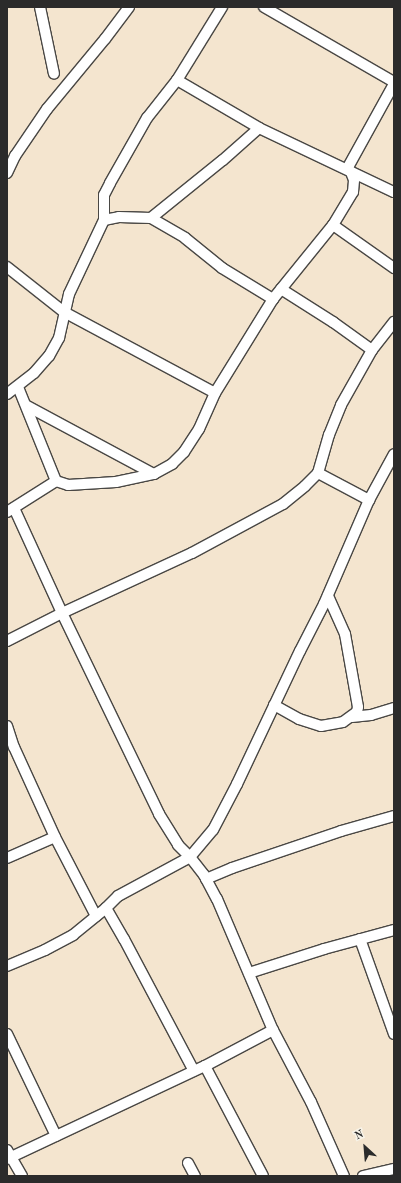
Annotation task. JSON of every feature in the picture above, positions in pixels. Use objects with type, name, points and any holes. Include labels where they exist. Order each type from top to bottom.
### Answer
[{"type":"street","points":[[40,7],[54,74]]},
{"type":"street","points":[[7,173],[15,156],[47,110],[129,7]]},
{"type":"street","points":[[7,394],[34,373],[49,356],[59,338],[69,294],[104,220],[104,195],[147,118],[177,80],[222,7]]},
{"type":"street","points":[[264,7],[394,83],[349,171]]},
{"type":"street","points":[[177,80],[259,128],[394,192]]},
{"type":"street","points":[[150,218],[223,160],[259,128]]},
{"type":"street","points":[[344,1176],[311,1102],[273,1030],[206,879],[190,857],[178,845],[159,814],[62,613],[10,510],[56,482],[68,486],[116,482],[154,474],[172,464],[184,452],[199,429],[215,393],[273,299],[333,225],[353,192],[354,180],[349,171]]},
{"type":"street","points":[[104,220],[119,217],[150,218],[185,238],[222,268],[273,299]]},
{"type":"street","points":[[333,225],[394,268]]},
{"type":"street","points":[[7,267],[64,312],[215,393]]},
{"type":"street","points":[[281,290],[339,326],[372,350]]},
{"type":"street","points":[[7,641],[244,526],[283,504],[318,473],[329,435],[341,404],[372,350],[394,322]]},
{"type":"street","points":[[18,386],[56,482]]},
{"type":"street","points":[[27,406],[154,474]]},
{"type":"street","points":[[7,966],[45,950],[73,935],[106,908],[118,896],[190,857],[213,830],[328,596],[370,500],[394,454]]},
{"type":"street","points":[[318,473],[370,500]]},
{"type":"street","points":[[328,596],[345,634],[358,707],[352,717]]},
{"type":"street","points":[[274,705],[299,720],[321,726],[344,722],[352,717],[371,715],[394,708]]},
{"type":"street","points":[[7,726],[10,749],[96,916]]},
{"type":"street","points":[[206,879],[232,868],[394,816]]},
{"type":"street","points":[[7,858],[55,837]]},
{"type":"street","points":[[106,908],[194,1071]]},
{"type":"street","points":[[249,973],[394,930]]},
{"type":"street","points":[[360,939],[394,1034]]},
{"type":"street","points":[[22,1176],[8,1155],[56,1136],[205,1066],[273,1030]]},
{"type":"street","points":[[7,1034],[56,1136]]},
{"type":"street","points":[[205,1066],[263,1176]]},
{"type":"street","points":[[188,1163],[195,1176]]},
{"type":"street","points":[[363,1176],[394,1168]]}]
